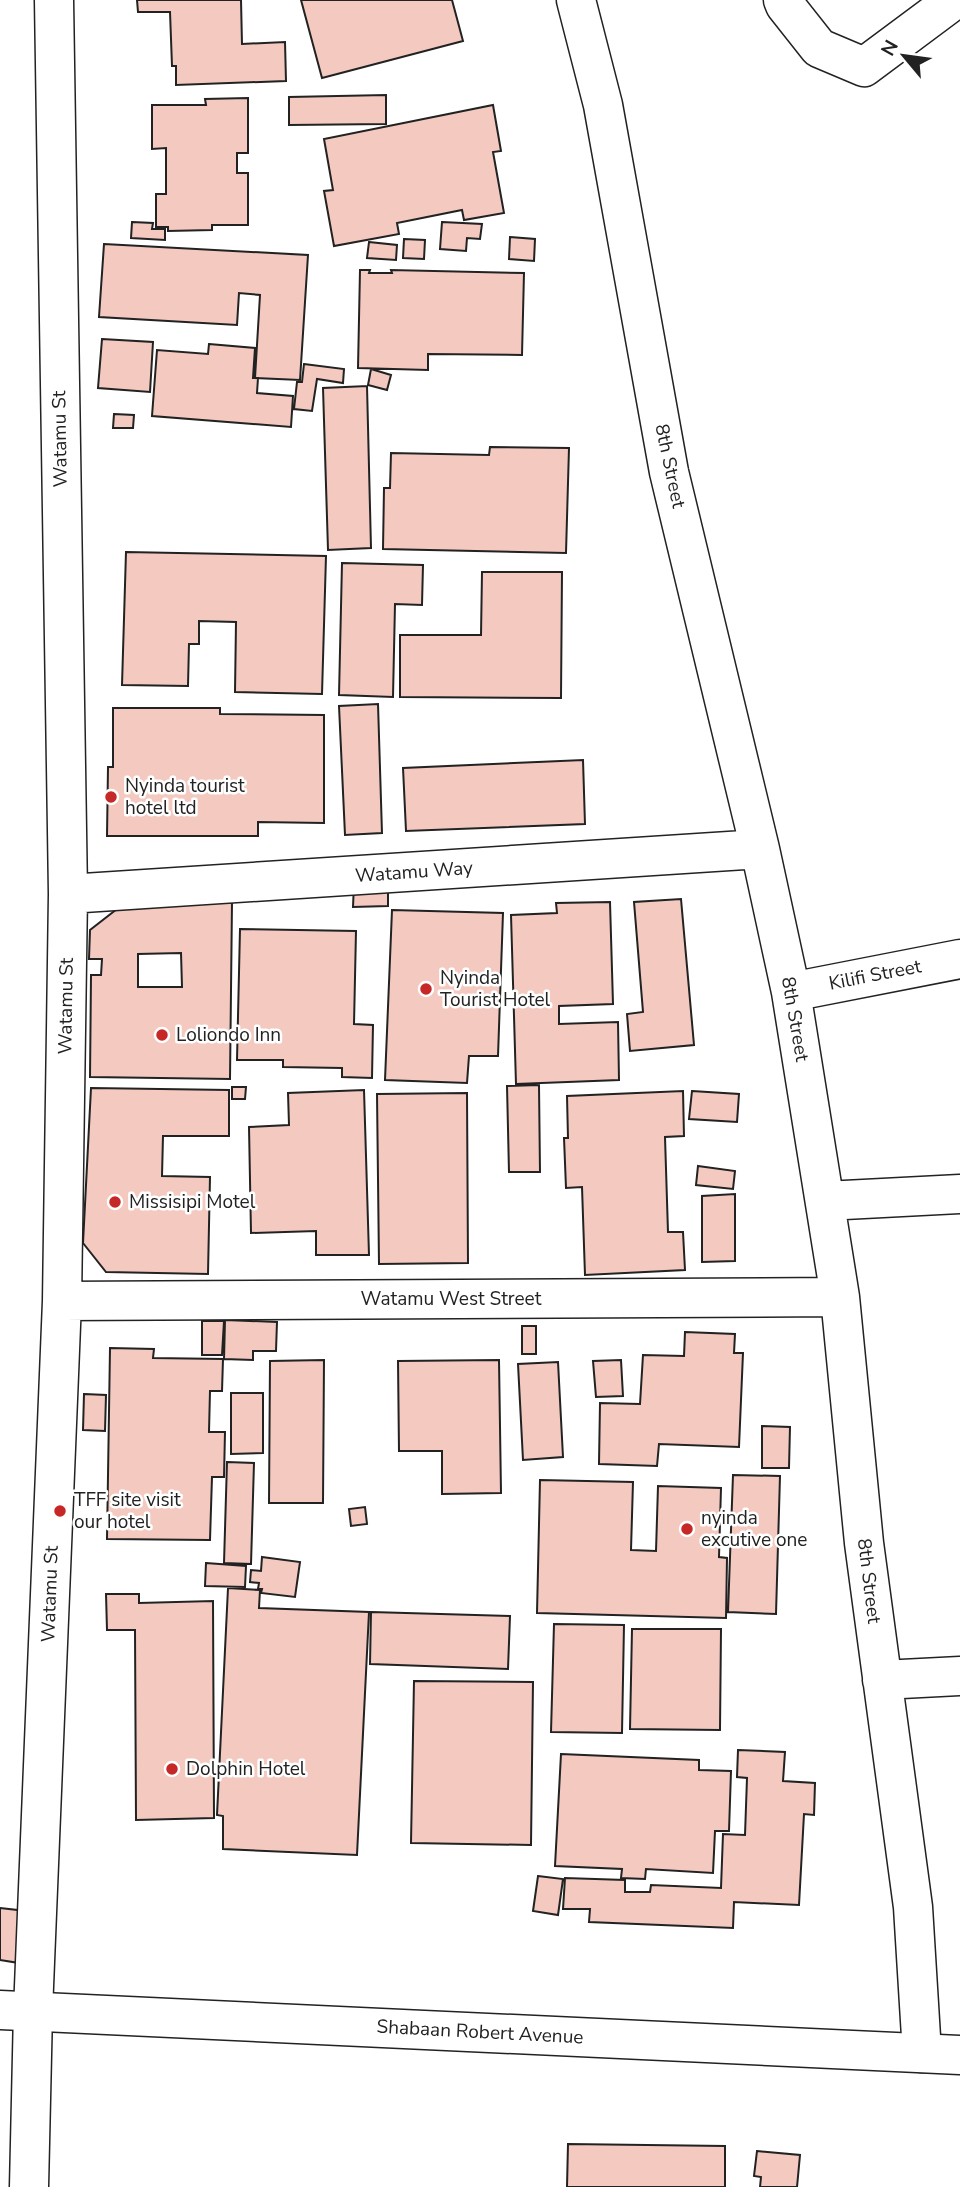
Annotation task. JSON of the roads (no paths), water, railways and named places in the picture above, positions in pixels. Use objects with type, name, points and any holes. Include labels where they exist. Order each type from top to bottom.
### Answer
[{"type":"street","name":"Watamu St","points":[[29,2187],[17,2011],[62,1301],[68,894],[54,0]]},
{"type":"street","name":"8th Street","points":[[576,0],[603,105],[669,472],[760,849],[791,992],[840,1297],[864,1543],[913,1908],[922,2053]]},
{"type":"street","points":[[783,0],[819,48],[864,67],[954,0]]},
{"type":"street","name":"Watamu Way","points":[[68,894],[760,849]]},
{"type":"street","name":"Kilifi Street","points":[[791,992],[960,959]]},
{"type":"street","points":[[825,1201],[960,1194]]},
{"type":"street","name":"Watamu West Street","points":[[62,1301],[840,1297]]},
{"type":"street","points":[[882,1679],[960,1676]]},
{"type":"street","name":"Shabaan Robert Avenue","points":[[17,2011],[960,2055]]},
{"type":"place","name":"Nyinda tourist hotel ltd","points":[[111,797]]},
{"type":"place","name":"Nyinda Tourist Hotel","points":[[426,989]]},
{"type":"place","name":"Loliondo Inn","points":[[162,1035]]},
{"type":"place","name":"Missisipi Motel","points":[[115,1202]]},
{"type":"place","name":"TFF site visit our hotel","points":[[60,1511]]},
{"type":"place","name":"nyinda excutive one","points":[[687,1529]]},
{"type":"place","name":"Dolphin Hotel","points":[[172,1769]]}]
